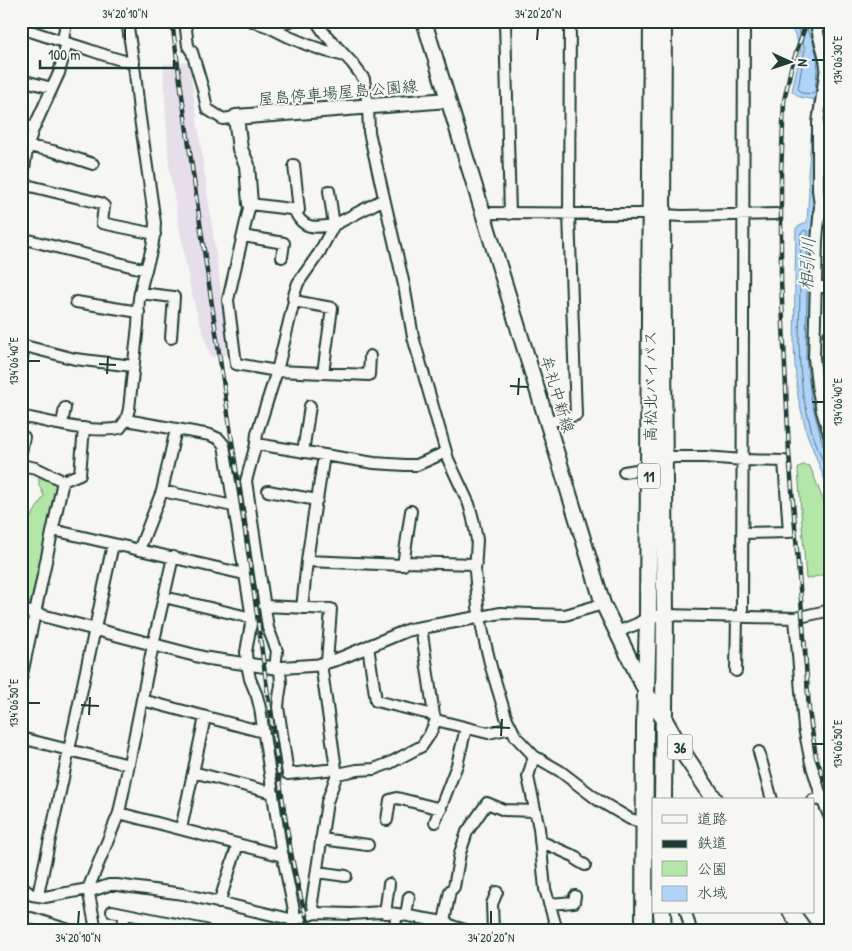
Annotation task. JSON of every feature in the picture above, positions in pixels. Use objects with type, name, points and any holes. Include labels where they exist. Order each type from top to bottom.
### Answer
[{"type":"highway","name":"高松北バイパス","points":[[652,21],[664,459],[663,798]]},
{"type":"highway","name":"高松北バイパス","points":[[644,930],[649,824],[646,693],[649,468],[664,21]]},
{"type":"highway","points":[[662,914],[663,930]]},
{"type":"main road","name":"屋島停車場屋島公園線","points":[[236,117],[448,100],[424,21]]},
{"type":"main road","name":"牟礼中新線","points":[[448,100],[604,604],[646,693]]},
{"type":"main road","points":[[236,117],[240,149],[247,165],[250,204]]},
{"type":"main road","name":"36","points":[[646,693],[714,798]]},
{"type":"main road","points":[[793,914],[804,930]]},
{"type":"street","points":[[21,188],[22,170],[28,146],[59,72],[65,42],[66,21]]},
{"type":"street","points":[[22,419],[112,430],[120,428],[126,420],[129,409],[140,294],[155,234],[127,21]]},
{"type":"street","points":[[185,21],[188,46],[192,52],[207,109],[223,118],[236,117]]},
{"type":"street","points":[[252,21],[324,51],[346,56]]},
{"type":"street","points":[[269,27],[290,21]]},
{"type":"street","points":[[316,21],[364,79],[369,132],[404,285],[413,337],[446,452],[469,504],[473,519],[477,540],[476,564],[480,617],[491,667],[506,717],[516,737],[534,756],[560,771],[598,800],[630,818],[649,824]]},
{"type":"street","points":[[505,21],[510,214]]},
{"type":"street","points":[[548,422],[576,415],[569,214],[570,21]]},
{"type":"street","points":[[736,671],[740,617],[743,460],[744,21]]},
{"type":"street","points":[[816,21],[816,27],[827,49],[825,58],[828,74],[818,123],[818,190],[820,206],[817,241],[814,358],[822,412],[831,441]]},
{"type":"street","points":[[21,28],[84,47],[116,60],[134,63]]},
{"type":"street","points":[[21,80],[52,88]]},
{"type":"street","points":[[21,125],[34,128]]},
{"type":"street","points":[[28,146],[53,151],[93,164]]},
{"type":"street","points":[[294,165],[300,210],[250,204],[228,300],[236,364],[277,371],[369,374],[370,356]]},
{"type":"street","points":[[22,184],[100,203],[104,206],[102,222],[155,234]]},
{"type":"street","points":[[329,191],[334,225],[319,253],[298,283],[277,371],[257,433],[246,481],[268,628],[277,651],[277,668],[281,685],[278,707],[288,774],[374,769],[390,763],[422,746],[430,734],[435,718],[421,628]]},
{"type":"street","points":[[294,209],[296,215],[306,226],[334,225],[384,199]]},
{"type":"street","points":[[819,212],[831,215]]},
{"type":"street","points":[[484,213],[776,214]]},
{"type":"street","points":[[243,236],[284,243],[282,257]]},
{"type":"street","points":[[21,238],[146,270]]},
{"type":"street","points":[[816,286],[831,288]]},
{"type":"street","points":[[140,294],[174,298],[171,338]]},
{"type":"street","points":[[294,301],[332,308],[323,373]]},
{"type":"street","points":[[76,302],[138,312]]},
{"type":"street","points":[[21,361],[23,346],[75,359],[133,366]]},
{"type":"street","points":[[303,452],[310,406]]},
{"type":"street","points":[[62,424],[65,408]]},
{"type":"street","points":[[126,420],[210,435],[219,439],[224,445],[252,618],[246,652],[247,664],[260,708],[283,856],[294,910],[293,925]]},
{"type":"street","points":[[21,465],[36,468],[63,481],[80,474],[84,428]]},
{"type":"street","points":[[139,550],[162,491],[176,429]]},
{"type":"street","points":[[21,437],[24,437],[21,452]]},
{"type":"street","points":[[256,444],[374,463],[417,465],[446,452]]},
{"type":"street","points":[[302,608],[307,561],[324,455]]},
{"type":"street","points":[[624,472],[649,468],[664,459],[674,457],[784,461],[789,532],[742,533]]},
{"type":"street","points":[[21,679],[63,481]]},
{"type":"street","points":[[162,491],[233,506]]},
{"type":"street","points":[[268,491],[316,500]]},
{"type":"street","points":[[307,561],[404,565],[411,511]]},
{"type":"street","points":[[53,530],[244,574]]},
{"type":"street","points":[[38,896],[113,544]]},
{"type":"street","points":[[96,930],[88,890],[119,813],[164,597],[174,558]]},
{"type":"street","points":[[404,562],[476,564]]},
{"type":"street","points":[[164,597],[252,618]]},
{"type":"street","points":[[21,610],[205,658],[277,668],[324,663],[341,658],[408,630],[501,613],[565,615],[604,604]]},
{"type":"street","points":[[264,606],[331,609],[324,663],[337,771],[327,802],[321,839],[312,902],[314,913]]},
{"type":"street","points":[[617,632],[637,624],[648,617],[665,615],[795,618],[831,610]]},
{"type":"street","points":[[795,618],[804,728],[818,799],[831,820]]},
{"type":"street","points":[[368,646],[376,700],[488,733],[511,728]]},
{"type":"street","points":[[142,700],[263,732]]},
{"type":"street","points":[[181,829],[205,717]]},
{"type":"street","points":[[435,822],[457,764],[466,728]]},
{"type":"street","points":[[21,738],[129,765]]},
{"type":"street","points":[[759,752],[771,798]]},
{"type":"street","points":[[534,756],[528,778],[539,828],[542,874],[557,930]]},
{"type":"street","points":[[193,772],[273,793]]},
{"type":"street","points":[[387,820],[390,800],[397,798],[440,809]]},
{"type":"street","points":[[444,926],[450,892],[454,887],[460,853],[467,832],[486,803],[504,810],[535,811]]},
{"type":"street","points":[[119,813],[283,856]]},
{"type":"street","points":[[321,839],[368,845]]},
{"type":"street","points":[[540,841],[571,854],[585,865]]},
{"type":"street","points":[[219,903],[238,844]]},
{"type":"street","points":[[316,872],[346,876]]},
{"type":"street","points":[[385,913],[388,884]]},
{"type":"street","points":[[21,887],[32,895],[45,897],[109,885],[162,890],[219,903],[293,925],[314,913],[385,913],[401,914],[465,930]]},
{"type":"street","points":[[493,930],[492,904],[497,892]]},
{"type":"street","points":[[549,904],[574,902],[575,896]]},
{"type":"street","points":[[394,930],[409,897]]},
{"type":"street","points":[[112,911],[205,930]]},
{"type":"street","points":[[122,930],[125,914]]},
{"type":"street","points":[[687,914],[691,930]]},
{"type":"street","points":[[31,918],[69,930]]},
{"type":"shaded area","points":[[189,62],[230,354],[211,357],[189,282],[169,168],[163,64]]},
{"type":"green space","points":[[804,465],[809,466],[811,469],[831,520],[831,573],[806,579],[798,469]]},
{"type":"green space","points":[[39,474],[58,484],[32,603],[21,600],[21,534],[24,532],[44,496],[39,485]]},
{"type":"water","name":"相引川","points":[[787,21],[811,21],[823,60],[814,190],[811,358],[831,451],[831,496],[807,434],[798,397],[795,366],[796,228],[807,222],[808,175],[814,100],[800,97],[792,91],[801,49]]},
{"type":"railway","points":[[172,21],[279,776],[291,854],[311,930]]},
{"type":"railway","points":[[807,21],[791,68],[784,101],[781,173],[781,280],[789,453],[809,710],[816,757],[831,798]]}]
